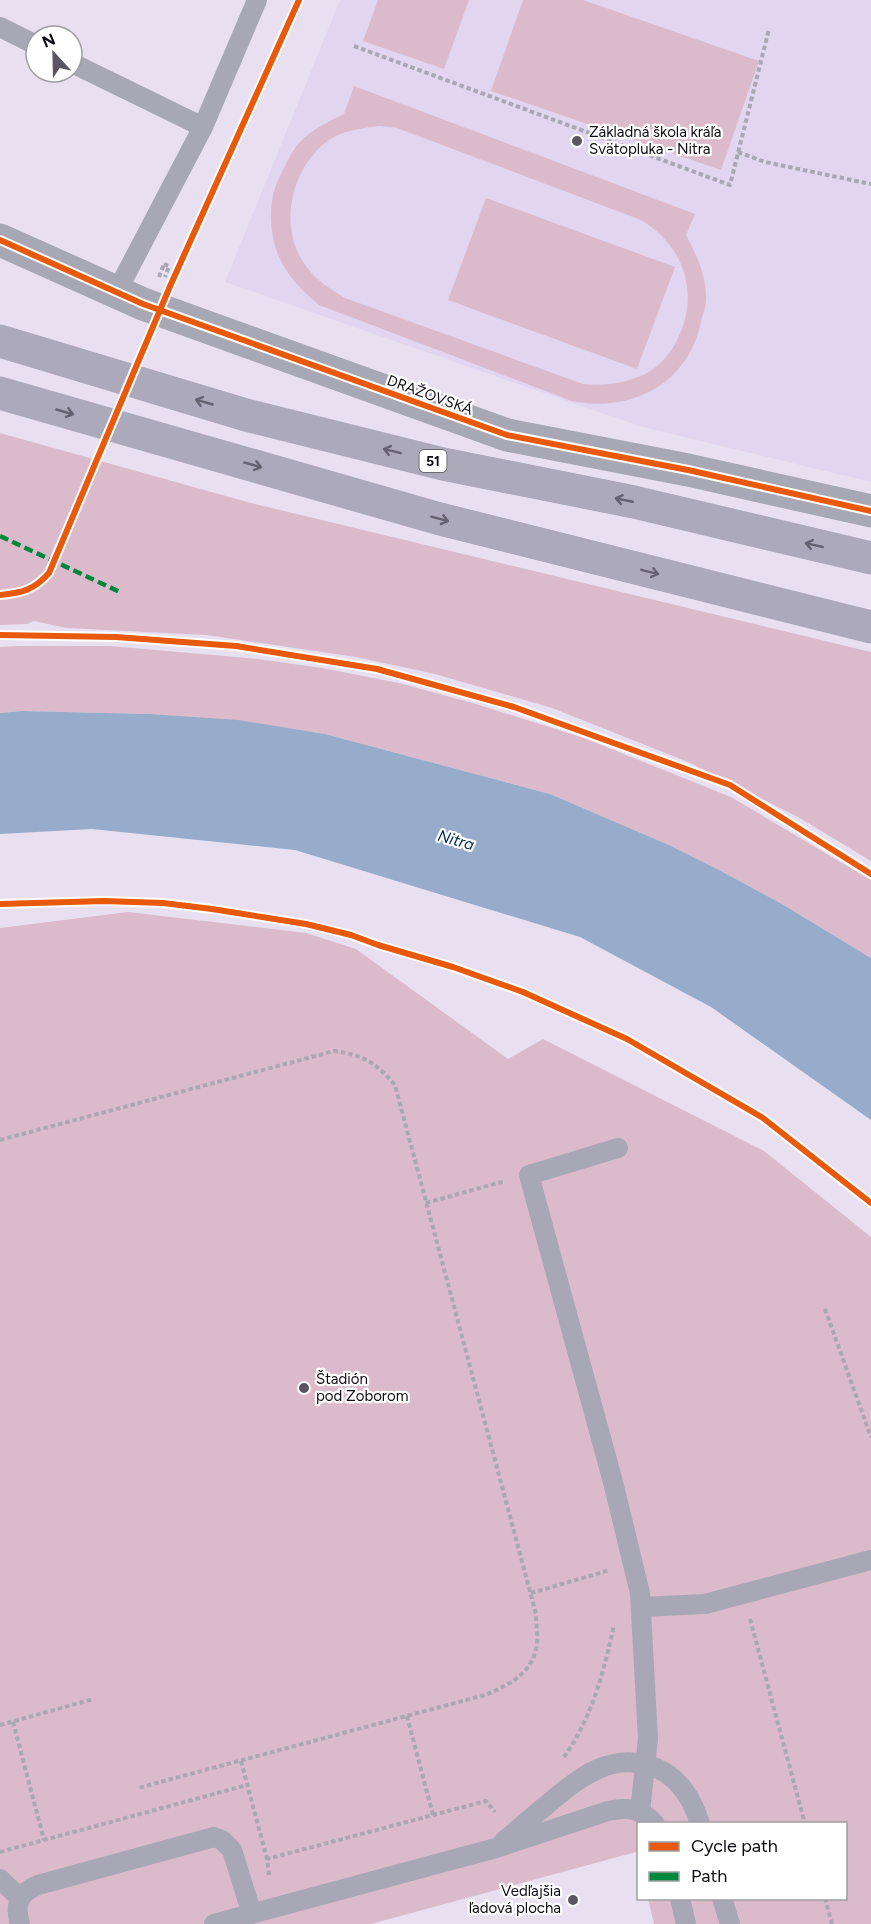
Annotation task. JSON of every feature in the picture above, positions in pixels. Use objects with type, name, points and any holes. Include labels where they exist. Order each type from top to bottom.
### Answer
[{"type":"main road","name":"51","points":[[0,341],[258,418],[443,464],[634,502],[871,558]]},
{"type":"main road","points":[[0,393],[440,519],[871,627]]},
{"type":"street","name":"DRAŽOVSKÁ","points":[[0,240],[116,293],[507,435],[688,470],[871,511]]},
{"type":"lane","points":[[116,293],[203,127],[257,0]]},
{"type":"lane","points":[[0,27],[24,39]]},
{"type":"lane","points":[[84,69],[203,127]]},
{"type":"lane","points":[[618,1148],[529,1175],[633,1563],[641,1607],[648,1739],[640,1811]]},
{"type":"lane","points":[[641,1607],[705,1604],[871,1560]]},
{"type":"lane","points":[[496,1848],[588,1773],[605,1765],[619,1762],[645,1763],[662,1770],[673,1778],[685,1791],[699,1822]]},
{"type":"lane","points":[[214,1924],[496,1848],[608,1811],[627,1808],[640,1811],[653,1822]]},
{"type":"lane","points":[[20,1924],[16,1905],[19,1897],[38,1885],[214,1837],[222,1840],[232,1850],[252,1914]]},
{"type":"lane","points":[[0,1879],[19,1897]]},
{"type":"lane","points":[[680,1900],[686,1924]]},
{"type":"lane","points":[[722,1900],[730,1924]]},
{"type":"path","points":[[171,284],[299,0]]},
{"type":"path","points":[[354,46],[730,185],[769,30]]},
{"type":"path","points":[[738,152],[765,162],[871,184]]},
{"type":"path","points":[[163,281],[169,266],[164,264]]},
{"type":"path","points":[[0,1140],[334,1051],[354,1054],[380,1068],[395,1085],[536,1614],[537,1644],[531,1662],[521,1676],[505,1687],[485,1695],[138,1788]]},
{"type":"path","points":[[426,1203],[529,1175]]},
{"type":"path","points":[[825,1310],[871,1437]]},
{"type":"path","points":[[530,1593],[633,1563]]},
{"type":"path","points":[[607,1571],[610,1581]]},
{"type":"path","points":[[736,1597],[750,1620],[804,1822]]},
{"type":"path","points":[[559,1764],[571,1747],[599,1689],[614,1625]]},
{"type":"path","points":[[0,1725],[93,1699]]},
{"type":"path","points":[[407,1716],[433,1815]]},
{"type":"path","points":[[13,1722],[44,1840]]},
{"type":"path","points":[[241,1761],[267,1859],[270,1882],[252,1914]]},
{"type":"path","points":[[0,1852],[247,1785]]},
{"type":"path","points":[[267,1859],[486,1801],[495,1812]]},
{"type":"path","points":[[825,1900],[832,1924]]},
{"type":"shaded area","name":"Základná škola kráľa Svätopluka - Nitra","points":[[340,0],[871,0],[871,482],[639,426],[225,282]]},
{"type":"shaded area","points":[[378,0],[469,0],[444,69],[363,41]]},
{"type":"shaded area","points":[[523,0],[583,0],[759,61],[721,170],[491,91]]},
{"type":"shaded area","points":[[354,86],[695,214],[686,235],[702,271],[706,302],[694,344],[684,362],[654,389],[636,398],[594,404],[572,401],[319,305],[296,283],[280,259],[272,229],[271,208],[276,185],[298,144],[316,129],[344,114]],"holes":[[[379,126],[397,128],[641,220],[656,231],[669,244],[678,259],[685,274],[688,291],[683,326],[675,344],[664,359],[644,375],[611,384],[583,384],[345,298],[319,280],[306,266],[297,250],[292,233],[293,196],[299,178],[308,162],[334,137],[350,131]]]},
{"type":"shaded area","points":[[486,198],[675,267],[637,369],[448,300]]},
{"type":"shaded area","points":[[0,433],[251,503],[871,652],[871,861],[798,817],[688,762],[552,708],[435,674],[356,657],[206,635],[66,628],[34,621],[27,624],[0,625]]},
{"type":"shaded area","points":[[110,646],[258,659],[322,668],[399,683],[476,704],[584,738],[731,797],[871,880],[871,958],[782,904],[721,871],[669,845],[550,794],[325,734],[238,721],[150,714],[22,711],[0,713],[0,647]]},
{"type":"shaded area","name":"Štadión pod Zoborom","points":[[128,912],[306,933],[356,949],[508,1059],[543,1039],[764,1151],[871,1237],[871,1924],[654,1924],[648,1900],[847,1900],[847,1822],[637,1822],[637,1857],[636,1852],[371,1924],[0,1924],[0,928]]},
{"type":"water","name":"Nitra","points":[[22,711],[150,714],[238,720],[325,734],[550,794],[669,845],[782,904],[871,958],[871,1120],[711,1007],[580,937],[295,850],[92,829],[0,834],[0,713]]},
{"type":"marked path","points":[[0,536],[120,592]]},
{"type":"cycle path","points":[[0,595],[27,590],[49,573],[171,284],[299,0]]},
{"type":"cycle path","points":[[0,240],[143,304],[507,435],[688,470],[871,511]]},
{"type":"cycle path","points":[[0,635],[116,637],[236,646],[377,669],[514,707],[730,785],[871,874]]},
{"type":"cycle path","points":[[0,904],[104,901],[163,903],[212,909],[306,924],[351,935],[453,967],[523,992],[627,1039],[763,1118],[871,1203]]},
{"type":"place","name":"Základná škola kráľa Svätopluka - Nitra","points":[[577,141]]},
{"type":"place","name":"Štadión pod Zoborom","points":[[304,1388]]},
{"type":"place","name":"Vedľajšia ľadová plocha","points":[[573,1900]]}]
